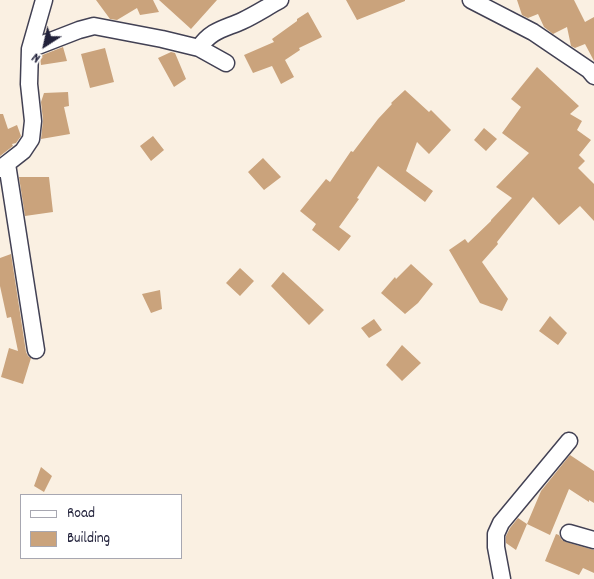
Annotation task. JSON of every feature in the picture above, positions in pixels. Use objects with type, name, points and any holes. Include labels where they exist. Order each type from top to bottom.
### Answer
[{"type":"street","points":[[36,350],[3,166],[23,151],[30,139],[33,112],[29,84],[30,49],[44,0]]},
{"type":"street","points":[[199,48],[212,33],[242,21],[280,0]]},
{"type":"street","points":[[471,0],[533,32],[589,70],[594,76]]},
{"type":"street","points":[[30,49],[94,26],[199,48],[226,63]]},
{"type":"street","points":[[502,579],[496,547],[496,534],[501,524],[569,441]]},
{"type":"street","points":[[569,533],[594,540]]},
{"type":"building","points":[[96,0],[153,0],[159,12],[140,15],[137,8],[117,20],[110,19]]},
{"type":"building","points":[[159,0],[217,0],[191,29]]},
{"type":"building","points":[[346,0],[405,0],[405,1],[357,20]]},
{"type":"building","points":[[517,0],[574,0],[585,22],[594,17],[594,61],[585,44],[575,48],[571,46],[567,27],[553,34],[544,27],[538,14],[528,18],[522,15]]},
{"type":"building","points":[[308,12],[322,37],[299,48],[300,50],[285,60],[294,77],[281,84],[272,66],[253,73],[244,55],[274,42],[272,39]]},
{"type":"building","points":[[63,47],[67,61],[41,65],[40,56]]},
{"type":"building","points":[[105,48],[114,82],[90,88],[81,54]]},
{"type":"building","points":[[171,52],[175,53],[186,79],[174,87],[158,58]]},
{"type":"building","points":[[537,67],[579,106],[570,114],[582,121],[577,130],[591,140],[579,155],[585,161],[578,168],[594,184],[594,221],[580,206],[559,225],[533,197],[482,262],[508,299],[502,311],[480,303],[449,250],[465,239],[468,243],[512,198],[496,187],[529,153],[502,133],[521,107],[511,99]]},
{"type":"building","points":[[405,90],[429,112],[431,110],[451,130],[429,154],[417,142],[406,171],[433,191],[425,202],[378,166],[357,198],[359,199],[339,227],[351,236],[339,251],[312,230],[316,224],[300,211],[326,179],[330,182],[351,151],[353,152],[391,103]]},
{"type":"building","points":[[68,92],[69,106],[64,107],[70,134],[41,139],[43,120],[41,102],[44,93]]},
{"type":"building","points":[[0,114],[3,114],[8,129],[17,125],[21,136],[16,143],[12,144],[13,146],[0,156]]},
{"type":"building","points":[[484,128],[497,139],[486,151],[474,140]]},
{"type":"building","points":[[153,136],[164,150],[151,161],[140,146]]},
{"type":"building","points":[[263,158],[281,177],[264,190],[248,172]]},
{"type":"building","points":[[19,177],[49,177],[53,212],[25,216]]},
{"type":"building","points":[[11,254],[26,352],[31,358],[23,384],[1,377],[9,348],[18,351],[11,317],[7,318],[0,286],[0,258]]},
{"type":"building","points":[[411,264],[433,284],[418,303],[405,314],[381,293],[395,277],[396,279]]},
{"type":"building","points":[[240,268],[254,281],[240,296],[226,283]]},
{"type":"building","points":[[283,272],[324,310],[309,325],[271,286]]},
{"type":"building","points":[[160,290],[162,309],[151,313],[142,294]]},
{"type":"building","points":[[550,316],[567,333],[558,345],[539,331]]},
{"type":"building","points":[[374,319],[382,330],[369,338],[361,328]]},
{"type":"building","points":[[402,345],[421,363],[402,381],[386,365]]},
{"type":"building","points":[[570,455],[594,471],[594,503],[589,500],[589,502],[569,489],[550,535],[527,524],[541,491]]},
{"type":"building","points":[[41,467],[52,476],[44,492],[34,486]]},
{"type":"building","points":[[518,518],[527,524],[516,550],[506,543],[506,536]]},
{"type":"building","points":[[556,534],[566,542],[594,550],[594,573],[583,568],[579,575],[545,561]]}]
